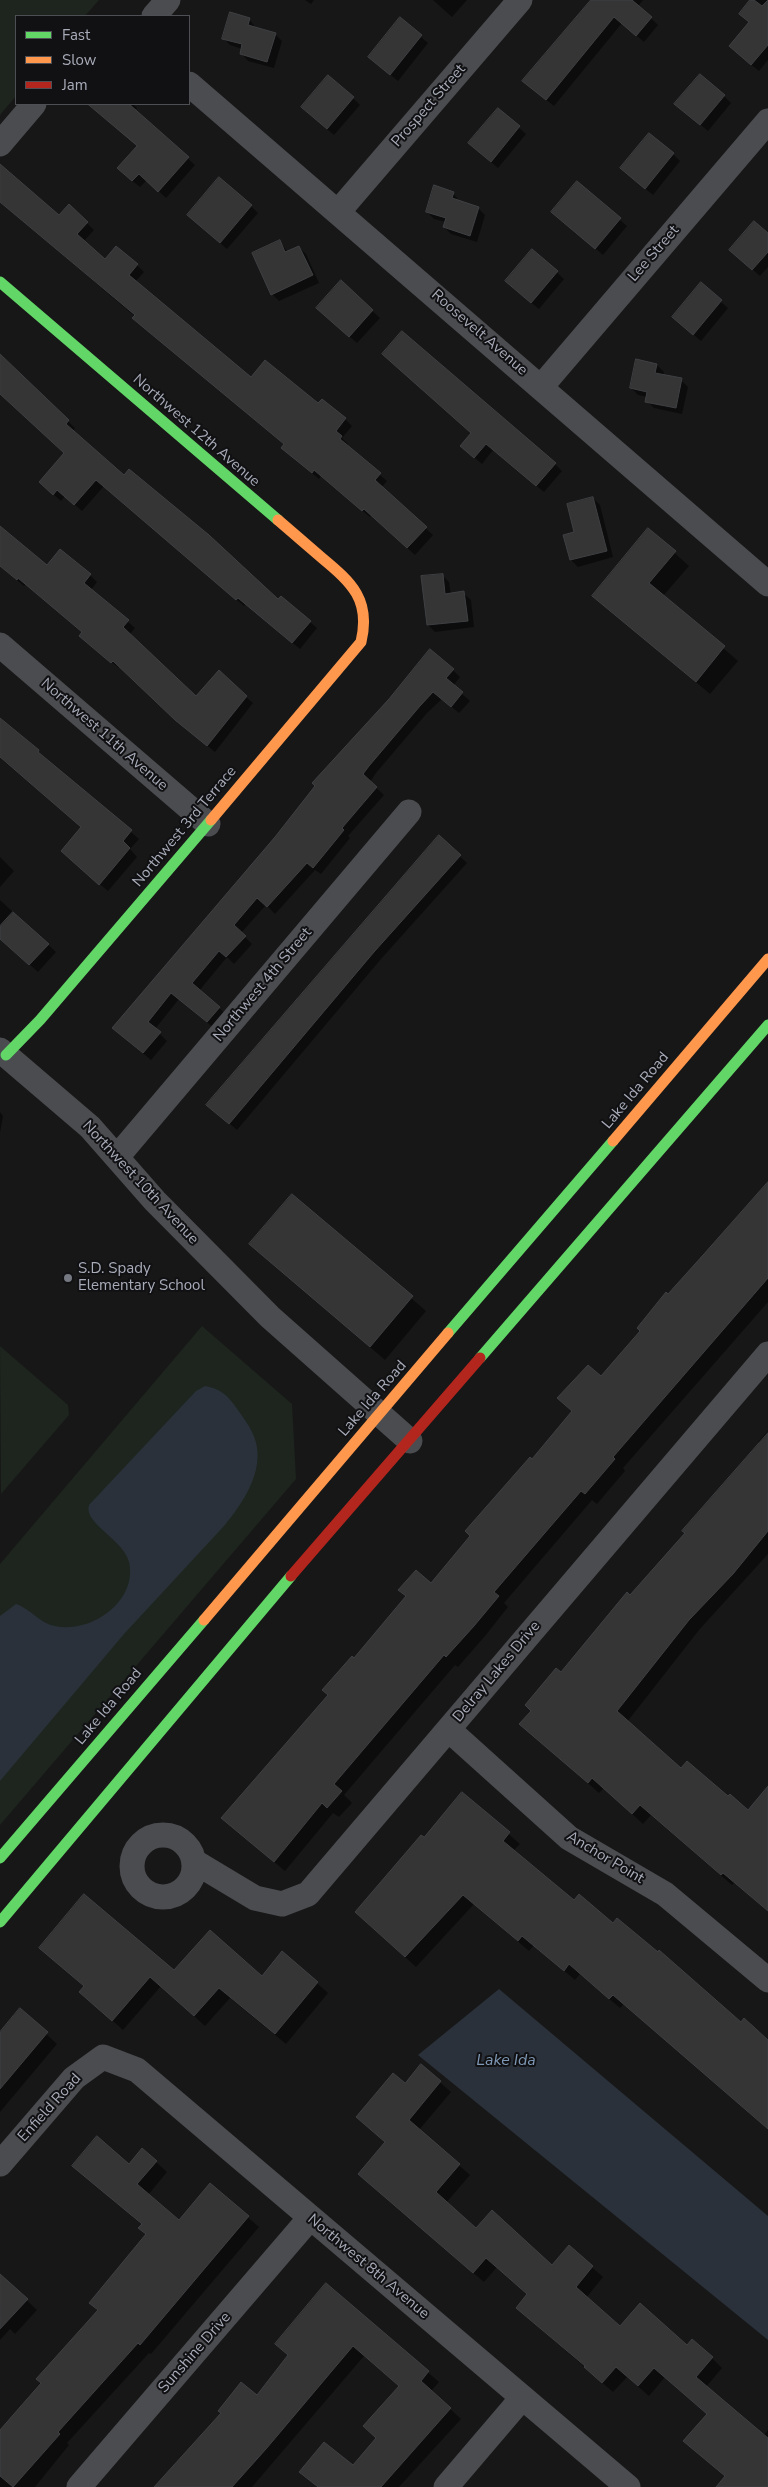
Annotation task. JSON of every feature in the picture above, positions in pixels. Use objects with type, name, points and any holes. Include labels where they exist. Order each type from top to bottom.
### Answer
[{"type":"street","points":[[155,15],[168,0]]},
{"type":"street","name":"Prospect Street","points":[[338,212],[520,0]]},
{"type":"street","name":"Roosevelt Avenue","points":[[190,85],[768,584]]},
{"type":"street","points":[[0,144],[33,105]]},
{"type":"street","name":"Lee Street","points":[[541,386],[768,121]]},
{"type":"street","name":"Northwest 12th Avenue","points":[[0,282],[347,580],[358,593],[364,609]]},
{"type":"street","name":"Northwest 3rd Terrace","points":[[3,1053],[40,1020],[361,642],[365,626],[364,609]]},
{"type":"street","name":"Northwest 11th Avenue","points":[[0,645],[208,824]]},
{"type":"street","name":"Northwest 4th Street","points":[[117,1157],[409,812]]},
{"type":"street","name":"Lake Ida Road","points":[[0,1858],[768,959]]},
{"type":"street","points":[[0,1922],[265,1606],[768,1026]]},
{"type":"street","name":"Northwest 10th Avenue","points":[[3,1053],[90,1128],[155,1202],[270,1317],[410,1440]]},
{"type":"street","name":"Delray Lakes Drive","points":[[194,1862],[255,1898],[282,1904],[308,1894],[768,1354]]},
{"type":"street","name":"Anchor Point","points":[[448,1730],[569,1838],[665,1894],[768,1980]]},
{"type":"street","name":"Enfield Road","points":[[0,2164],[74,2078],[103,2057]]},
{"type":"street","name":"Northwest 8th Avenue","points":[[103,2057],[137,2070],[628,2487]]},
{"type":"street","name":"Sunshine Drive","points":[[79,2487],[310,2218]]},
{"type":"street","points":[[446,2487],[522,2398]]},
{"type":"shaded area","points":[[0,0],[99,0],[86,15],[15,15],[15,97],[0,115]]},
{"type":"shaded area","points":[[202,1326],[292,1404],[296,1479],[0,1825],[0,1564]]},
{"type":"shaded area","points":[[0,1346],[68,1405],[69,1415],[1,1494]]},
{"type":"water","points":[[205,1386],[217,1389],[229,1399],[252,1432],[258,1457],[256,1470],[246,1494],[224,1526],[124,1634],[0,1781],[0,1616],[16,1604],[49,1624],[69,1627],[97,1620],[109,1612],[119,1601],[126,1590],[130,1576],[129,1562],[120,1546],[92,1518],[89,1512],[89,1505],[196,1391]]},
{"type":"water","name":"Lake Ida","points":[[499,1989],[768,2216],[768,2340],[418,2055]]},
{"type":"building","points":[[591,0],[632,0],[652,17],[636,36],[614,17],[546,100],[522,81]]},
{"type":"building","points":[[750,0],[754,0],[762,6],[768,0],[768,45],[751,65],[729,46],[749,22],[739,14]]},
{"type":"building","points":[[230,12],[250,18],[248,25],[276,33],[267,62],[240,54],[242,44],[222,39]]},
{"type":"building","points":[[400,17],[422,35],[390,75],[368,57]]},
{"type":"building","points":[[700,74],[725,95],[700,125],[674,104]]},
{"type":"building","points":[[328,75],[354,97],[327,129],[301,107]]},
{"type":"building","points":[[89,105],[130,105],[189,157],[158,192],[139,174],[132,181],[117,168],[137,146]]},
{"type":"building","points":[[498,108],[520,126],[491,162],[468,143]]},
{"type":"building","points":[[649,133],[674,153],[645,189],[620,168]]},
{"type":"building","points":[[0,164],[59,215],[69,204],[88,222],[77,234],[105,259],[116,246],[138,264],[129,275],[251,377],[265,360],[318,403],[322,399],[346,418],[336,431],[342,436],[340,439],[381,473],[375,480],[427,527],[407,548],[364,509],[362,511],[314,470],[312,473],[281,448],[284,444],[132,318],[135,315],[0,202]]},
{"type":"building","points":[[219,177],[252,205],[220,243],[187,215]]},
{"type":"building","points":[[577,181],[621,218],[595,249],[551,212]]},
{"type":"building","points":[[434,185],[454,192],[452,198],[479,207],[470,236],[443,227],[446,218],[426,212]]},
{"type":"building","points":[[754,221],[768,233],[768,252],[752,270],[729,250]]},
{"type":"building","points":[[280,240],[285,252],[299,246],[313,275],[271,295],[252,253]]},
{"type":"building","points":[[532,249],[558,271],[531,303],[505,281]]},
{"type":"building","points":[[341,280],[373,310],[349,337],[316,308]]},
{"type":"building","points":[[701,282],[722,300],[693,335],[672,317]]},
{"type":"building","points":[[402,331],[556,463],[536,486],[486,444],[474,458],[460,446],[471,433],[382,354]]},
{"type":"building","points":[[0,354],[69,420],[66,424],[124,475],[129,469],[209,535],[278,599],[281,596],[311,621],[292,643],[238,598],[236,600],[96,480],[74,505],[57,490],[53,495],[39,482],[64,453],[0,394]]},
{"type":"building","points":[[636,359],[657,364],[655,373],[682,378],[676,408],[645,402],[647,392],[630,388]]},
{"type":"building","points":[[593,497],[607,551],[570,560],[563,535],[574,532],[567,504]]},
{"type":"building","points":[[0,526],[47,565],[60,549],[91,574],[84,583],[129,620],[123,627],[196,696],[219,670],[247,696],[207,746],[175,720],[113,661],[111,663],[79,636],[82,632],[18,578],[17,580],[0,566]]},
{"type":"building","points":[[648,528],[676,551],[649,583],[725,646],[696,682],[592,596]]},
{"type":"building","points":[[443,574],[445,594],[464,591],[468,621],[427,625],[421,576]]},
{"type":"building","points":[[430,649],[454,669],[446,678],[463,692],[451,707],[433,692],[363,774],[377,787],[342,828],[344,830],[313,868],[307,863],[267,907],[257,898],[234,925],[246,936],[226,957],[219,951],[192,983],[220,1007],[207,1022],[171,993],[148,1022],[161,1032],[143,1053],[112,1028],[275,837],[315,786],[312,783],[389,699]]},
{"type":"building","points":[[0,718],[132,830],[123,841],[130,848],[99,885],[61,851],[81,827],[0,757]]},
{"type":"building","points":[[439,835],[461,855],[374,952],[229,1124],[206,1105]]},
{"type":"building","points":[[13,912],[49,944],[29,965],[0,939],[0,926]]},
{"type":"building","points":[[768,1182],[768,1278],[613,1457],[615,1459],[585,1494],[581,1491],[494,1592],[499,1596],[446,1657],[444,1655],[334,1784],[342,1791],[327,1808],[322,1803],[274,1862],[221,1818],[328,1695],[322,1690],[352,1656],[354,1658],[406,1596],[398,1590],[416,1570],[431,1583],[470,1536],[465,1531],[530,1457],[532,1459],[572,1411],[557,1398],[588,1365],[601,1376],[640,1331],[637,1328],[666,1292],[668,1294]]},
{"type":"building","points":[[292,1194],[413,1296],[370,1347],[249,1244]]},
{"type":"building","points":[[768,1433],[768,1531],[733,1574],[689,1620],[617,1711],[681,1768],[687,1761],[728,1796],[730,1794],[748,1810],[768,1786],[768,1911],[723,1873],[721,1875],[640,1805],[632,1814],[592,1778],[588,1783],[519,1724],[531,1711],[525,1705],[556,1668],[561,1672],[627,1592],[630,1595],[685,1533],[682,1531]]},
{"type":"building","points":[[462,1792],[510,1832],[503,1841],[574,1900],[579,1894],[613,1923],[617,1918],[658,1952],[659,1950],[741,2022],[744,2018],[768,2040],[768,2129],[613,1995],[609,1999],[569,1964],[564,1971],[522,1936],[518,1941],[463,1895],[405,1957],[355,1912],[421,1835],[424,1837]]},
{"type":"building","points":[[84,1894],[174,1970],[210,1930],[262,1976],[282,1951],[318,1982],[275,2034],[219,1988],[194,2016],[150,1977],[112,2021],[79,1992],[84,1986],[39,1948]]},
{"type":"building","points":[[20,2008],[48,2032],[0,2089],[0,2032]]},
{"type":"building","points":[[421,2064],[441,2081],[409,2120],[460,2164],[436,2192],[476,2228],[492,2210],[552,2265],[569,2245],[593,2266],[576,2287],[620,2326],[640,2303],[687,2345],[692,2339],[713,2357],[696,2377],[768,2438],[768,2487],[716,2487],[725,2476],[683,2441],[707,2414],[654,2368],[638,2386],[616,2367],[602,2383],[585,2366],[516,2308],[527,2294],[486,2258],[473,2273],[358,2174],[385,2142],[356,2117],[393,2073],[405,2083]]},
{"type":"building","points":[[97,2136],[129,2164],[142,2148],[157,2161],[137,2184],[179,2220],[210,2183],[249,2216],[140,2345],[138,2343],[58,2432],[60,2434],[13,2487],[0,2476],[0,2430],[41,2383],[36,2379],[98,2310],[89,2303],[146,2234],[138,2228],[142,2224],[72,2166]]},
{"type":"building","points":[[0,2274],[28,2299],[0,2329]]},
{"type":"building","points":[[326,2283],[429,2371],[421,2381],[451,2408],[381,2487],[318,2487],[299,2472],[324,2442],[353,2465],[376,2438],[363,2426],[399,2386],[353,2346],[232,2487],[154,2487],[221,2413],[218,2411],[241,2382],[257,2395],[288,2355],[275,2344]]},
{"type":"traffic: fast","points":[[0,282],[278,520]]},
{"type":"traffic: fast","points":[[6,1055],[40,1020],[211,820]]},
{"type":"traffic: fast","points":[[480,1358],[768,1025]]},
{"type":"traffic: fast","points":[[448,1333],[613,1141]]},
{"type":"traffic: fast","points":[[0,1922],[291,1576]]},
{"type":"traffic: fast","points":[[0,1858],[204,1620]]},
{"type":"traffic: slow","points":[[211,820],[361,642],[363,627],[361,604],[350,584],[278,520]]},
{"type":"traffic: slow","points":[[613,1141],[768,959]]},
{"type":"traffic: slow","points":[[204,1620],[448,1333]]},
{"type":"traffic: jam","points":[[291,1576],[480,1358]]},
{"type":"place","name":"S.D. Spady Elementary School","points":[[68,1278]]}]
